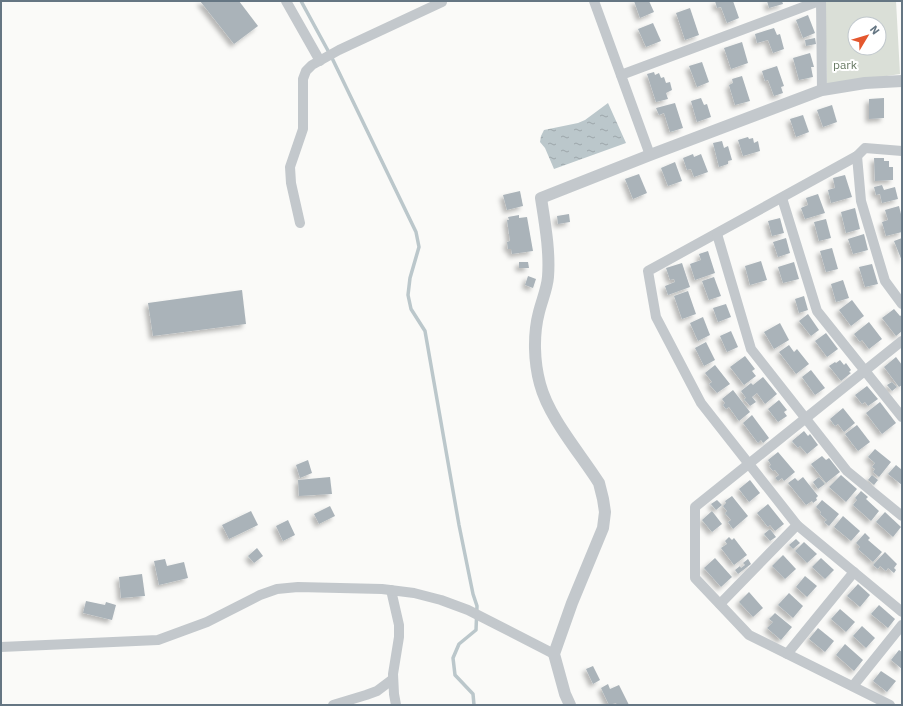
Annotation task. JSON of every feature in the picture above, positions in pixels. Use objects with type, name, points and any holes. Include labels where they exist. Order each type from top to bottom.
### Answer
[{"type":"street","points":[[286,1],[320,61]]},
{"type":"street","points":[[594,1],[650,155]]},
{"type":"street","points":[[620,75],[820,1],[822,90]]},
{"type":"street","points":[[300,223],[291,183],[290,167],[303,129],[303,79],[306,72],[312,66],[339,50],[442,2]]},
{"type":"street","points":[[570,705],[565,694],[554,654],[572,603],[603,528],[605,512],[604,499],[599,483],[545,400],[537,371],[535,351],[536,329],[548,279],[549,266],[546,229],[541,198],[822,90],[865,83],[902,81]]},
{"type":"street","points":[[902,151],[865,148],[857,156],[648,272],[656,316],[701,403],[748,465],[797,525],[902,612]]},
{"type":"street","points":[[857,156],[861,201],[885,281],[902,304]]},
{"type":"street","points":[[782,198],[817,311],[902,417]]},
{"type":"street","points":[[717,234],[751,349],[847,471],[902,516]]},
{"type":"street","points":[[890,705],[749,635],[695,578],[694,507],[902,341]]},
{"type":"street","points":[[720,604],[797,525]]},
{"type":"street","points":[[788,654],[854,572]]},
{"type":"street","points":[[1,647],[158,640],[208,622],[260,595],[277,589],[298,587],[391,590],[414,593],[441,600],[468,610],[554,654]]},
{"type":"street","points":[[391,590],[399,625],[399,638],[394,660],[393,679],[396,705]]},
{"type":"street","points":[[853,686],[902,625]]},
{"type":"street","points":[[332,705],[372,693],[393,679]]},
{"type":"green space","name":"park","points":[[825,1],[896,1],[900,74],[827,85]]},
{"type":"water","points":[[608,103],[626,143],[554,169],[545,148],[540,142],[544,130],[578,123],[585,120]]},
{"type":"building","points":[[200,1],[239,1],[258,26],[234,44]]},
{"type":"building","points":[[634,1],[649,1],[654,12],[640,18]]},
{"type":"building","points":[[715,1],[733,1],[739,18],[727,23],[721,7],[717,8]]},
{"type":"building","points":[[767,1],[782,1],[783,4],[769,8]]},
{"type":"building","points":[[690,8],[699,35],[685,40],[676,13]]},
{"type":"building","points":[[808,15],[815,33],[803,38],[796,20]]},
{"type":"building","points":[[653,23],[661,41],[646,47],[638,29]]},
{"type":"building","points":[[774,28],[777,35],[780,34],[784,49],[773,53],[768,40],[757,43],[755,34]]},
{"type":"building","points":[[815,38],[816,44],[806,46],[805,40]]},
{"type":"building","points":[[742,42],[748,63],[731,69],[724,48]]},
{"type":"building","points":[[810,53],[814,67],[811,67],[813,77],[799,80],[793,58]]},
{"type":"building","points":[[702,62],[709,82],[697,87],[689,66]]},
{"type":"building","points":[[777,66],[784,86],[781,87],[783,93],[774,96],[768,80],[765,81],[762,71]]},
{"type":"building","points":[[654,72],[655,75],[659,73],[661,78],[664,77],[666,83],[670,82],[672,90],[666,93],[668,99],[656,102],[647,74]]},
{"type":"building","points":[[742,76],[750,101],[735,105],[729,85],[733,83],[732,79]]},
{"type":"building","points":[[701,98],[704,105],[707,104],[711,117],[697,122],[691,101]]},
{"type":"building","points":[[884,98],[884,118],[869,119],[869,99]]},
{"type":"building","points":[[675,103],[683,128],[670,132],[664,113],[659,115],[656,108]]},
{"type":"building","points":[[832,105],[837,122],[823,127],[817,110]]},
{"type":"building","points":[[803,115],[809,132],[796,137],[790,119]]},
{"type":"building","points":[[748,137],[749,139],[753,138],[754,143],[758,141],[760,151],[743,156],[738,140]]},
{"type":"building","points":[[722,141],[724,148],[728,146],[732,160],[728,161],[728,164],[719,167],[713,143]]},
{"type":"building","points":[[693,154],[694,157],[701,154],[708,172],[694,177],[691,169],[687,170],[683,158]]},
{"type":"building","points":[[874,158],[884,158],[884,161],[889,161],[889,167],[893,167],[893,180],[875,181]]},
{"type":"building","points":[[675,162],[682,181],[668,186],[661,168]]},
{"type":"building","points":[[639,174],[647,193],[633,199],[625,179]]},
{"type":"building","points":[[845,175],[852,197],[831,203],[828,190],[835,188],[833,178]]},
{"type":"building","points":[[882,185],[884,190],[895,187],[898,199],[882,203],[880,194],[876,195],[874,187]]},
{"type":"building","points":[[520,191],[523,206],[507,210],[503,195]]},
{"type":"building","points":[[818,194],[825,213],[805,219],[801,208],[808,205],[806,198]]},
{"type":"building","points":[[899,206],[902,218],[902,232],[886,236],[882,222],[888,220],[885,210]]},
{"type":"building","points":[[855,208],[860,229],[846,233],[841,212]]},
{"type":"building","points":[[569,214],[570,222],[558,224],[557,216]]},
{"type":"building","points":[[519,215],[519,218],[527,217],[533,251],[512,254],[511,249],[508,249],[507,242],[510,241],[507,220],[509,220],[508,217]]},
{"type":"building","points":[[780,218],[784,233],[772,236],[768,221]]},
{"type":"building","points":[[826,219],[831,238],[819,241],[814,222]]},
{"type":"building","points":[[864,234],[868,250],[853,254],[848,239]]},
{"type":"building","points":[[786,238],[790,253],[778,257],[773,242]]},
{"type":"building","points":[[902,238],[902,261],[894,241]]},
{"type":"building","points":[[832,248],[838,269],[826,272],[820,251]]},
{"type":"building","points":[[708,251],[715,273],[695,280],[690,264],[701,260],[699,254]]},
{"type":"building","points":[[761,261],[767,280],[750,285],[745,266]]},
{"type":"building","points":[[519,262],[528,262],[529,268],[519,268]]},
{"type":"building","points":[[794,262],[799,279],[783,283],[778,267]]},
{"type":"building","points":[[682,263],[690,287],[668,295],[665,286],[675,282],[674,279],[670,280],[666,268]]},
{"type":"building","points":[[872,264],[878,284],[865,287],[859,267]]},
{"type":"building","points":[[528,276],[536,279],[533,288],[525,285]]},
{"type":"building","points":[[714,277],[721,296],[709,300],[702,281]]},
{"type":"building","points":[[843,280],[849,298],[836,302],[831,284]]},
{"type":"building","points":[[242,290],[246,324],[153,336],[148,303]]},
{"type":"building","points":[[688,291],[696,314],[682,319],[674,296]]},
{"type":"building","points":[[804,296],[808,310],[799,313],[795,299]]},
{"type":"building","points":[[852,300],[864,316],[851,326],[839,310]]},
{"type":"building","points":[[726,304],[731,317],[718,322],[713,308]]},
{"type":"building","points":[[894,309],[900,316],[902,315],[902,331],[896,336],[882,318]]},
{"type":"building","points":[[808,314],[819,330],[811,336],[799,321]]},
{"type":"building","points":[[703,317],[710,335],[698,341],[690,323]]},
{"type":"building","points":[[869,322],[882,339],[869,349],[862,340],[860,342],[854,334]]},
{"type":"building","points":[[780,323],[789,340],[774,349],[764,332]]},
{"type":"building","points":[[731,331],[738,347],[727,352],[720,336]]},
{"type":"building","points":[[826,333],[838,349],[827,357],[815,341]]},
{"type":"building","points":[[706,342],[715,360],[704,366],[695,348]]},
{"type":"building","points":[[789,345],[794,352],[797,349],[809,364],[796,374],[779,352]]},
{"type":"building","points":[[745,356],[755,369],[752,371],[756,376],[744,385],[730,367]]},
{"type":"building","points":[[896,357],[902,365],[902,385],[899,387],[884,367]]},
{"type":"building","points":[[840,360],[844,365],[846,363],[851,370],[849,372],[851,373],[841,381],[829,366]]},
{"type":"building","points":[[715,365],[730,384],[717,393],[709,384],[712,382],[705,373]]},
{"type":"building","points":[[811,370],[825,388],[815,395],[802,377]]},
{"type":"building","points":[[763,377],[777,394],[765,404],[757,393],[752,397],[756,402],[750,406],[744,399],[746,398],[741,391],[751,383],[753,385]]},
{"type":"building","points":[[892,382],[897,387],[892,391],[887,385]]},
{"type":"building","points":[[867,386],[878,399],[868,406],[865,402],[862,404],[855,395]]},
{"type":"building","points":[[733,390],[750,412],[739,421],[729,407],[726,409],[723,405],[725,403],[722,399]]},
{"type":"building","points":[[779,400],[787,410],[784,412],[787,416],[778,422],[768,409]]},
{"type":"building","points":[[880,402],[896,423],[882,434],[866,413]]},
{"type":"building","points":[[843,408],[855,423],[844,432],[838,424],[835,426],[830,419]]},
{"type":"building","points":[[752,415],[769,438],[763,443],[761,440],[758,443],[743,423]]},
{"type":"building","points":[[857,425],[870,442],[858,451],[845,434]]},
{"type":"building","points":[[804,431],[808,436],[810,434],[818,445],[807,454],[800,446],[798,448],[792,441]]},
{"type":"building","points":[[875,449],[891,462],[879,477],[873,472],[875,469],[872,467],[875,463],[868,457]]},
{"type":"building","points":[[778,452],[795,472],[784,481],[782,478],[778,481],[775,478],[779,475],[769,466],[771,465],[768,460]]},
{"type":"building","points":[[822,456],[826,460],[829,458],[840,472],[826,483],[811,464]]},
{"type":"building","points":[[308,460],[312,473],[300,478],[296,465]]},
{"type":"building","points":[[896,465],[902,470],[902,485],[888,474]]},
{"type":"building","points":[[841,475],[857,489],[846,502],[829,487]]},
{"type":"building","points":[[872,475],[878,480],[874,485],[868,480]]},
{"type":"building","points":[[330,477],[332,494],[299,496],[298,480]]},
{"type":"building","points":[[803,477],[818,496],[816,498],[817,500],[813,503],[812,501],[806,505],[788,483],[795,478],[798,481]]},
{"type":"building","points":[[819,477],[825,484],[818,489],[813,482]]},
{"type":"building","points":[[750,480],[760,493],[749,502],[739,489]]},
{"type":"building","points":[[861,491],[868,497],[866,499],[879,511],[871,521],[853,505],[857,500],[855,498]]},
{"type":"building","points":[[732,496],[748,516],[733,529],[728,522],[731,520],[725,513],[727,511],[723,506],[726,503],[725,501]]},
{"type":"building","points":[[717,500],[722,505],[716,510],[711,504]]},
{"type":"building","points":[[822,500],[839,514],[829,526],[824,522],[827,520],[820,514],[821,512],[816,507]]},
{"type":"building","points":[[768,504],[784,524],[775,531],[770,525],[768,527],[757,513]]},
{"type":"building","points":[[330,506],[335,516],[319,524],[314,514]]},
{"type":"building","points":[[251,511],[258,525],[229,539],[222,525]]},
{"type":"building","points":[[712,511],[722,524],[712,532],[702,520]]},
{"type":"building","points":[[885,512],[901,527],[893,537],[876,522]]},
{"type":"building","points":[[843,516],[860,531],[851,541],[834,527]]},
{"type":"building","points":[[288,520],[295,535],[283,541],[276,526]]},
{"type":"building","points":[[770,529],[776,537],[770,541],[764,534]]},
{"type":"building","points":[[865,533],[870,538],[868,540],[882,552],[873,562],[858,549],[860,547],[856,543]]},
{"type":"building","points":[[729,537],[732,540],[734,538],[747,555],[734,565],[721,548],[727,544],[725,541]]},
{"type":"building","points":[[796,539],[800,543],[793,549],[789,545]]},
{"type":"building","points":[[804,542],[817,554],[807,563],[795,551]]},
{"type":"building","points":[[257,548],[263,556],[254,563],[248,556]]},
{"type":"building","points":[[885,552],[897,564],[894,568],[896,570],[894,573],[888,568],[886,571],[880,566],[878,569],[873,565]]},
{"type":"building","points":[[783,555],[796,569],[785,579],[772,566]]},
{"type":"building","points":[[715,558],[732,577],[721,587],[704,568]]},
{"type":"building","points":[[821,558],[834,570],[825,579],[812,567]]},
{"type":"building","points":[[165,559],[167,566],[184,562],[188,578],[159,585],[154,561]]},
{"type":"building","points":[[748,559],[751,564],[738,574],[735,570],[740,566],[741,568],[745,565],[743,563]]},
{"type":"building","points":[[142,574],[145,596],[121,598],[119,577]]},
{"type":"building","points":[[805,576],[817,586],[807,597],[796,587]]},
{"type":"building","points":[[858,584],[870,595],[860,607],[847,596]]},
{"type":"building","points":[[749,592],[763,608],[753,617],[739,602]]},
{"type":"building","points":[[789,593],[803,606],[793,618],[778,605]]},
{"type":"building","points":[[86,601],[105,605],[106,602],[116,605],[112,620],[83,613]]},
{"type":"building","points":[[879,605],[895,619],[888,628],[871,614]]},
{"type":"building","points":[[840,609],[855,622],[846,632],[831,619]]},
{"type":"building","points":[[775,613],[792,627],[781,640],[767,628],[773,622],[769,619]]},
{"type":"building","points":[[862,626],[875,638],[866,648],[853,636]]},
{"type":"building","points":[[818,628],[834,641],[825,652],[809,639]]},
{"type":"building","points":[[845,644],[863,660],[854,671],[836,655]]},
{"type":"building","points":[[899,650],[902,652],[902,669],[891,660]]},
{"type":"building","points":[[593,666],[600,680],[593,684],[586,669]]},
{"type":"building","points":[[881,671],[896,681],[887,692],[873,681]]},
{"type":"building","points":[[608,684],[610,689],[619,685],[629,705],[617,705],[616,703],[609,705],[601,688]]},
{"type":"waterway","points":[[301,1],[332,58],[416,232],[419,247],[410,278],[408,295],[411,309],[425,331],[459,525],[473,594],[477,606],[476,630],[459,644],[453,658],[455,675],[473,694],[474,705]]}]
